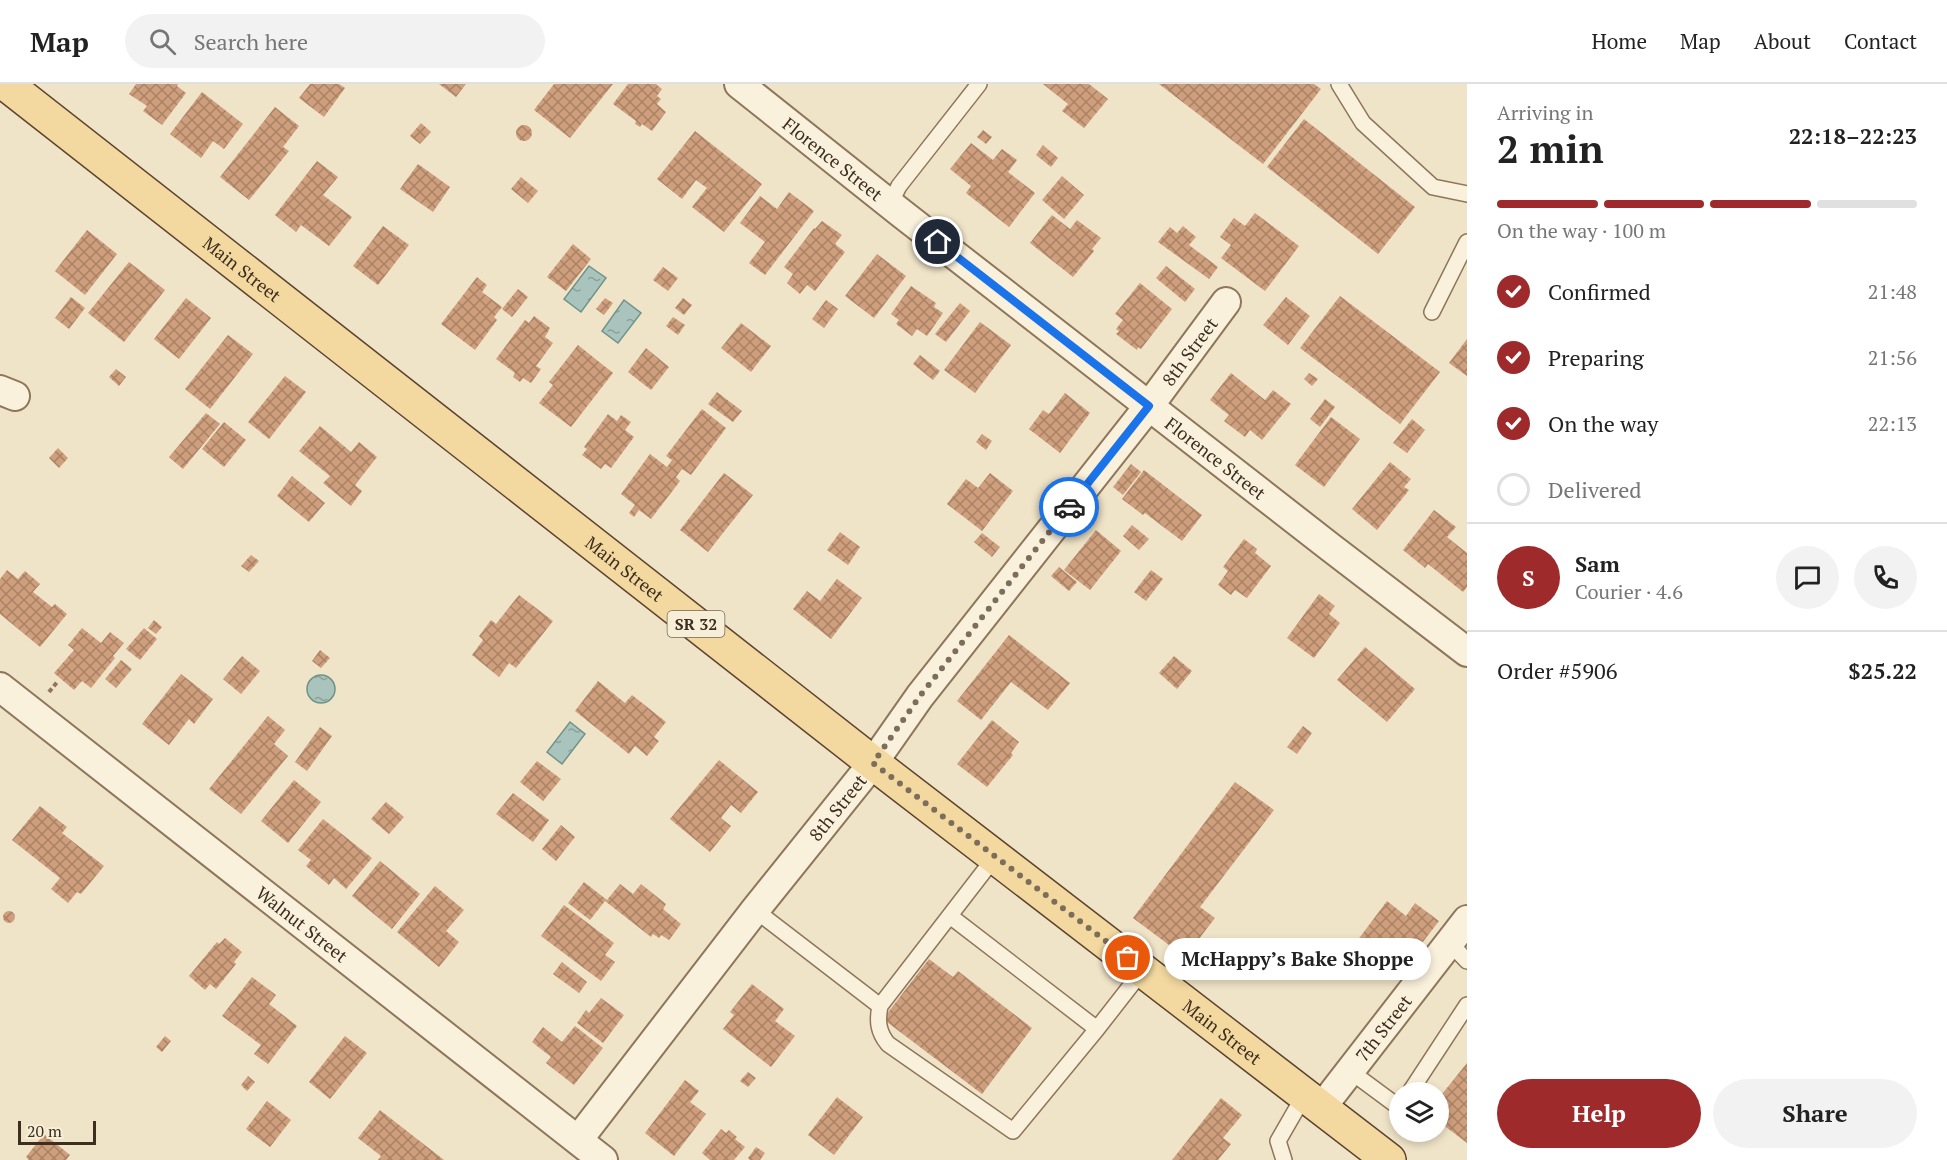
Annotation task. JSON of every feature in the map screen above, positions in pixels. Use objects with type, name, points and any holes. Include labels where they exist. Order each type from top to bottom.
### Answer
[{"type":"main road","name":"Main Street","points":[[6,84],[873,763],[1314,1101],[1385,1159]]},
{"type":"street","name":"Florence Street","points":[[739,84],[1467,652]]},
{"type":"street","name":"8th Street","points":[[578,1140],[755,910],[873,763],[920,696],[1149,406],[1226,302]]},
{"type":"street","name":"Walnut Street","points":[[0,687],[603,1160]]},
{"type":"street","name":"7th Street","points":[[1314,1101],[1350,1071],[1462,938]]},
{"type":"lane","points":[[890,204],[899,186],[979,84]]},
{"type":"lane","points":[[1340,84],[1364,123],[1433,186],[1467,194]]},
{"type":"lane","points":[[1432,312],[1467,242]]},
{"type":"lane","points":[[995,857],[880,1006],[879,1028],[888,1044],[1013,1131],[1143,970]]},
{"type":"lane","points":[[755,910],[880,1006]]},
{"type":"lane","points":[[950,916],[1097,1029]]},
{"type":"lane","points":[[1417,1082],[1467,1005]]},
{"type":"lane","points":[[1350,1071],[1389,1100]]},
{"type":"lane","points":[[1284,1160],[1278,1141],[1314,1101]]},
{"type":"water","points":[[589,266],[606,278],[581,312],[564,299]]},
{"type":"water","points":[[624,300],[641,313],[618,343],[602,331]]},
{"type":"water","points":[[321,675],[331,679],[335,689],[331,699],[321,703],[311,699],[307,689],[311,679]]},
{"type":"water","points":[[570,722],[585,734],[562,764],[547,752]]},
{"type":"building","points":[[136,84],[178,84],[177,86],[186,93],[162,125],[143,111],[147,106],[129,94]]},
{"type":"building","points":[[310,84],[339,84],[345,88],[324,117],[299,98]]},
{"type":"building","points":[[439,84],[466,84],[456,97]]},
{"type":"building","points":[[554,84],[613,84],[570,138],[534,110]]},
{"type":"building","points":[[628,84],[656,84],[662,89],[657,96],[661,99],[657,104],[666,112],[652,131],[642,124],[640,127],[635,124],[636,121],[613,104]]},
{"type":"building","points":[[1043,84],[1089,84],[1108,99],[1084,128],[1062,111],[1068,104]]},
{"type":"building","points":[[1159,84],[1314,84],[1321,89],[1263,164]]},
{"type":"building","points":[[202,92],[243,124],[224,149],[213,141],[201,158],[170,134]]},
{"type":"building","points":[[275,107],[299,126],[283,147],[289,151],[249,200],[220,177]]},
{"type":"building","points":[[1304,119],[1415,207],[1378,254],[1267,167]]},
{"type":"building","points":[[421,123],[431,132],[420,144],[410,136]]},
{"type":"building","points":[[521,125],[527,125],[532,133],[530,139],[521,141],[516,136],[516,130]]},
{"type":"building","points":[[983,130],[992,137],[986,144],[977,137]]},
{"type":"building","points":[[695,131],[762,184],[724,232],[692,207],[707,188],[696,180],[682,199],[657,179]]},
{"type":"building","points":[[971,143],[993,160],[1002,149],[1017,160],[1008,172],[1035,193],[1009,227],[966,193],[971,186],[950,169]]},
{"type":"building","points":[[1043,145],[1058,158],[1051,167],[1036,155]]},
{"type":"building","points":[[317,161],[338,177],[323,195],[352,217],[329,246],[301,225],[296,232],[275,215]]},
{"type":"building","points":[[418,164],[450,187],[433,212],[400,189]]},
{"type":"building","points":[[1062,176],[1084,195],[1064,219],[1042,200]]},
{"type":"building","points":[[521,177],[538,191],[528,203],[511,189]]},
{"type":"building","points":[[789,192],[814,211],[765,275],[749,263],[765,242],[740,223],[760,196],[777,209]]},
{"type":"building","points":[[1255,213],[1299,246],[1265,291],[1221,258],[1231,245],[1220,237],[1234,218],[1245,226]]},
{"type":"building","points":[[1052,215],[1070,229],[1077,220],[1101,238],[1092,249],[1094,251],[1073,277],[1030,243]]},
{"type":"building","points":[[822,221],[842,235],[835,244],[845,252],[815,291],[807,285],[800,294],[787,283],[793,274],[784,267]]},
{"type":"building","points":[[383,226],[409,245],[378,285],[353,266]]},
{"type":"building","points":[[1183,226],[1196,237],[1189,245],[1218,267],[1209,279],[1158,242],[1170,227],[1177,233]]},
{"type":"building","points":[[87,230],[117,254],[85,295],[55,271]]},
{"type":"building","points":[[573,244],[591,259],[566,291],[547,277]]},
{"type":"building","points":[[877,254],[906,276],[874,318],[845,296]]},
{"type":"building","points":[[129,262],[165,290],[124,342],[88,313]]},
{"type":"building","points":[[1166,266],[1195,289],[1185,302],[1156,278]]},
{"type":"building","points":[[663,267],[678,278],[668,291],[653,280]]},
{"type":"building","points":[[477,277],[487,285],[482,292],[502,307],[494,317],[497,320],[475,350],[441,324]]},
{"type":"building","points":[[1140,283],[1172,309],[1141,349],[1138,347],[1137,350],[1116,334],[1119,331],[1116,329],[1123,320],[1115,314]]},
{"type":"building","points":[[911,286],[936,303],[934,307],[943,313],[927,336],[917,329],[912,336],[896,324],[899,320],[891,314]]},
{"type":"building","points":[[518,289],[528,297],[512,317],[502,309]]},
{"type":"building","points":[[1340,296],[1440,372],[1400,424],[1300,348]]},
{"type":"building","points":[[71,297],[85,308],[69,329],[55,318]]},
{"type":"building","points":[[1286,297],[1310,316],[1288,345],[1263,325]]},
{"type":"building","points":[[186,298],[211,318],[179,359],[154,339]]},
{"type":"building","points":[[605,298],[613,303],[604,315],[596,309]]},
{"type":"building","points":[[683,298],[692,305],[684,315],[675,308]]},
{"type":"building","points":[[826,300],[838,309],[824,328],[812,319]]},
{"type":"building","points":[[960,303],[970,311],[946,342],[935,334]]},
{"type":"building","points":[[534,316],[550,328],[545,337],[553,343],[536,366],[541,369],[531,383],[523,378],[520,382],[513,377],[515,373],[496,359],[525,320],[529,323]]},
{"type":"building","points":[[673,317],[685,325],[678,335],[666,326]]},
{"type":"building","points":[[980,322],[1011,345],[975,393],[944,370]]},
{"type":"building","points":[[741,323],[771,346],[751,372],[721,348]]},
{"type":"building","points":[[228,335],[253,354],[210,409],[185,389]]},
{"type":"building","points":[[1467,339],[1467,376],[1449,363]]},
{"type":"building","points":[[578,345],[613,373],[571,427],[539,403],[553,385],[549,382]]},
{"type":"building","points":[[646,348],[669,367],[651,390],[628,372]]},
{"type":"building","points":[[920,355],[940,371],[933,380],[913,364]]},
{"type":"building","points":[[116,369],[126,377],[119,386],[109,377]]},
{"type":"building","points":[[1231,373],[1265,400],[1273,390],[1291,404],[1262,440],[1250,430],[1245,437],[1224,421],[1229,415],[1210,400]]},
{"type":"building","points":[[1309,373],[1318,379],[1312,386],[1304,379]]},
{"type":"building","points":[[285,376],[306,392],[269,439],[248,422]]},
{"type":"building","points":[[717,392],[742,411],[733,422],[708,404]]},
{"type":"building","points":[[1065,393],[1090,413],[1060,453],[1029,429],[1043,410],[1049,414]]},
{"type":"building","points":[[1325,399],[1335,407],[1320,427],[1310,419]]},
{"type":"building","points":[[702,409],[726,428],[691,475],[682,469],[676,477],[680,481],[651,519],[639,510],[634,517],[629,513],[635,505],[621,494],[650,454],[667,467],[672,460],[666,456]]},
{"type":"building","points":[[206,413],[220,424],[183,469],[169,457]]},
{"type":"building","points":[[608,414],[617,421],[621,415],[631,422],[625,430],[634,437],[611,468],[605,464],[601,469],[582,455],[587,449],[584,447]]},
{"type":"building","points":[[1331,417],[1360,439],[1324,487],[1295,465]]},
{"type":"building","points":[[1412,419],[1425,430],[1407,453],[1393,443]]},
{"type":"building","points":[[224,422],[246,440],[224,467],[202,449]]},
{"type":"building","points":[[320,426],[351,452],[359,442],[377,457],[355,485],[362,491],[351,506],[323,483],[330,476],[299,451]]},
{"type":"building","points":[[982,434],[992,441],[986,450],[976,442]]},
{"type":"building","points":[[58,448],[68,458],[59,468],[49,458]]},
{"type":"building","points":[[1390,462],[1411,479],[1404,487],[1409,490],[1377,530],[1352,509]]},
{"type":"building","points":[[1131,464],[1141,472],[1123,495],[1113,487]]},
{"type":"building","points":[[1144,470],[1202,515],[1182,541],[1122,499]]},
{"type":"building","points":[[724,473],[753,495],[708,552],[680,530]]},
{"type":"building","points":[[990,473],[1013,491],[982,531],[947,504],[966,479],[978,488]]},
{"type":"building","points":[[292,476],[325,503],[309,522],[277,496]]},
{"type":"building","points":[[1434,510],[1456,527],[1447,537],[1467,553],[1467,587],[1463,592],[1428,564],[1425,568],[1403,550]]},
{"type":"building","points":[[1132,525],[1149,539],[1139,550],[1123,536]]},
{"type":"building","points":[[1096,530],[1121,551],[1090,590],[1064,570]]},
{"type":"building","points":[[840,532],[860,547],[848,565],[827,550]]},
{"type":"building","points":[[982,533],[1000,547],[992,557],[974,542]]},
{"type":"building","points":[[1244,539],[1257,549],[1255,553],[1271,566],[1247,598],[1235,590],[1231,595],[1218,585],[1228,571],[1223,567]]},
{"type":"building","points":[[251,555],[259,561],[249,572],[241,566]]},
{"type":"building","points":[[1059,567],[1077,582],[1069,591],[1051,576]]},
{"type":"building","points":[[7,570],[18,579],[25,571],[40,584],[33,592],[52,607],[55,604],[67,614],[40,647],[0,614],[0,579]]},
{"type":"building","points":[[1151,570],[1163,579],[1146,601],[1134,592]]},
{"type":"building","points":[[837,579],[862,598],[831,639],[793,609],[807,591],[820,601]]},
{"type":"building","points":[[1319,594],[1335,606],[1329,614],[1340,623],[1314,658],[1287,638]]},
{"type":"building","points":[[519,595],[553,621],[516,668],[509,663],[499,677],[472,655],[483,640],[479,636],[491,620],[496,624]]},
{"type":"building","points":[[154,620],[162,627],[156,634],[148,628]]},
{"type":"building","points":[[82,628],[101,643],[110,632],[124,643],[91,688],[82,681],[74,690],[54,673],[74,650],[68,645]]},
{"type":"building","points":[[144,628],[157,639],[140,660],[126,649]]},
{"type":"building","points":[[1009,635],[1070,683],[1048,710],[1011,682],[981,720],[957,701]]},
{"type":"building","points":[[1365,647],[1415,689],[1387,722],[1337,680]]},
{"type":"building","points":[[320,650],[330,658],[321,668],[312,661]]},
{"type":"building","points":[[242,656],[260,671],[241,694],[223,679]]},
{"type":"building","points":[[1174,656],[1192,671],[1177,689],[1159,673]]},
{"type":"building","points":[[121,660],[132,669],[116,688],[105,679]]},
{"type":"building","points":[[181,674],[213,699],[194,724],[189,719],[169,745],[142,724]]},
{"type":"building","points":[[598,681],[625,703],[632,695],[666,722],[654,737],[659,741],[647,756],[635,746],[629,754],[575,711]]},
{"type":"building","points":[[268,716],[285,730],[274,744],[288,756],[241,814],[209,789]]},
{"type":"building","points":[[992,720],[1019,742],[1011,753],[1013,755],[987,787],[957,764]]},
{"type":"building","points":[[1303,726],[1312,733],[1297,754],[1287,747]]},
{"type":"building","points":[[320,727],[332,736],[307,771],[295,762]]},
{"type":"building","points":[[719,760],[758,792],[741,813],[731,805],[721,818],[731,826],[710,852],[670,819]]},
{"type":"building","points":[[537,761],[561,779],[543,801],[520,782]]},
{"type":"building","points":[[294,780],[321,802],[288,843],[261,821]]},
{"type":"building","points":[[1235,782],[1274,810],[1200,907],[1215,918],[1185,957],[1133,918]]},
{"type":"building","points":[[513,793],[549,820],[533,842],[496,814]]},
{"type":"building","points":[[386,802],[404,817],[389,834],[371,819]]},
{"type":"building","points":[[40,806],[67,827],[62,833],[104,866],[81,894],[77,892],[68,903],[51,889],[60,878],[12,840]]},
{"type":"building","points":[[323,819],[372,858],[346,889],[334,878],[329,885],[306,866],[311,860],[298,850]]},
{"type":"building","points":[[561,825],[575,837],[556,861],[542,849]]},
{"type":"building","points":[[380,861],[420,894],[392,929],[352,896]]},
{"type":"building","points":[[584,882],[607,900],[620,884],[633,894],[641,884],[666,904],[663,909],[681,924],[669,940],[661,935],[659,938],[653,934],[651,937],[605,901],[590,920],[568,903]]},
{"type":"building","points":[[435,886],[464,910],[446,931],[459,942],[439,967],[397,932]]},
{"type":"building","points":[[1387,901],[1406,916],[1415,903],[1439,921],[1399,973],[1357,941]]},
{"type":"building","points":[[564,905],[614,943],[605,955],[615,962],[601,981],[541,936]]},
{"type":"building","points":[[11,911],[14,912],[14,922],[7,923],[4,922],[3,915],[4,912]]},
{"type":"building","points":[[225,938],[242,952],[234,962],[236,964],[216,989],[210,984],[205,990],[189,976],[217,942],[219,944]]},
{"type":"building","points":[[929,959],[953,977],[958,971],[1032,1028],[982,1094],[883,1019]]},
{"type":"building","points":[[562,962],[587,982],[579,993],[553,974]]},
{"type":"building","points":[[252,977],[276,995],[269,1004],[297,1026],[268,1064],[254,1054],[261,1045],[222,1016]]},
{"type":"building","points":[[752,984],[784,1009],[775,1021],[795,1036],[771,1067],[723,1029],[734,1015],[730,1012]]},
{"type":"building","points":[[601,998],[624,1015],[603,1043],[577,1023],[586,1010],[589,1013]]},
{"type":"building","points":[[575,1026],[603,1048],[574,1085],[546,1063],[551,1057],[532,1042],[543,1027],[562,1042]]},
{"type":"building","points":[[165,1036],[171,1041],[162,1052],[156,1047]]},
{"type":"building","points":[[345,1036],[367,1053],[330,1099],[309,1082]]},
{"type":"building","points":[[1467,1063],[1467,1143],[1449,1129],[1449,1085]]},
{"type":"building","points":[[748,1072],[756,1078],[748,1087],[740,1081]]},
{"type":"building","points":[[248,1076],[255,1082],[247,1091],[241,1085]]},
{"type":"building","points":[[685,1080],[699,1091],[690,1102],[706,1114],[674,1156],[645,1133]]},
{"type":"building","points":[[837,1097],[863,1117],[834,1155],[808,1135]]},
{"type":"building","points":[[1221,1098],[1242,1115],[1223,1138],[1231,1144],[1218,1160],[1172,1160]]},
{"type":"building","points":[[267,1101],[291,1120],[270,1147],[246,1129]]},
{"type":"building","points":[[380,1110],[444,1160],[378,1160],[381,1156],[358,1138]]},
{"type":"building","points":[[721,1129],[726,1133],[729,1130],[745,1147],[734,1160],[710,1160],[702,1153]]},
{"type":"building","points":[[44,1134],[70,1155],[66,1160],[29,1160],[26,1157]]},
{"type":"building","points":[[756,1147],[765,1153],[760,1160],[750,1160],[748,1158]]},
{"type":"way so far","points":[[1069,507],[920,696],[873,763],[1128,958]]},
{"type":"place","name":"McHappy’s Bake Shoppe","points":[[1128,958]]},
{"type":"route","points":[[938,242],[1149,406],[1069,507]]}]
